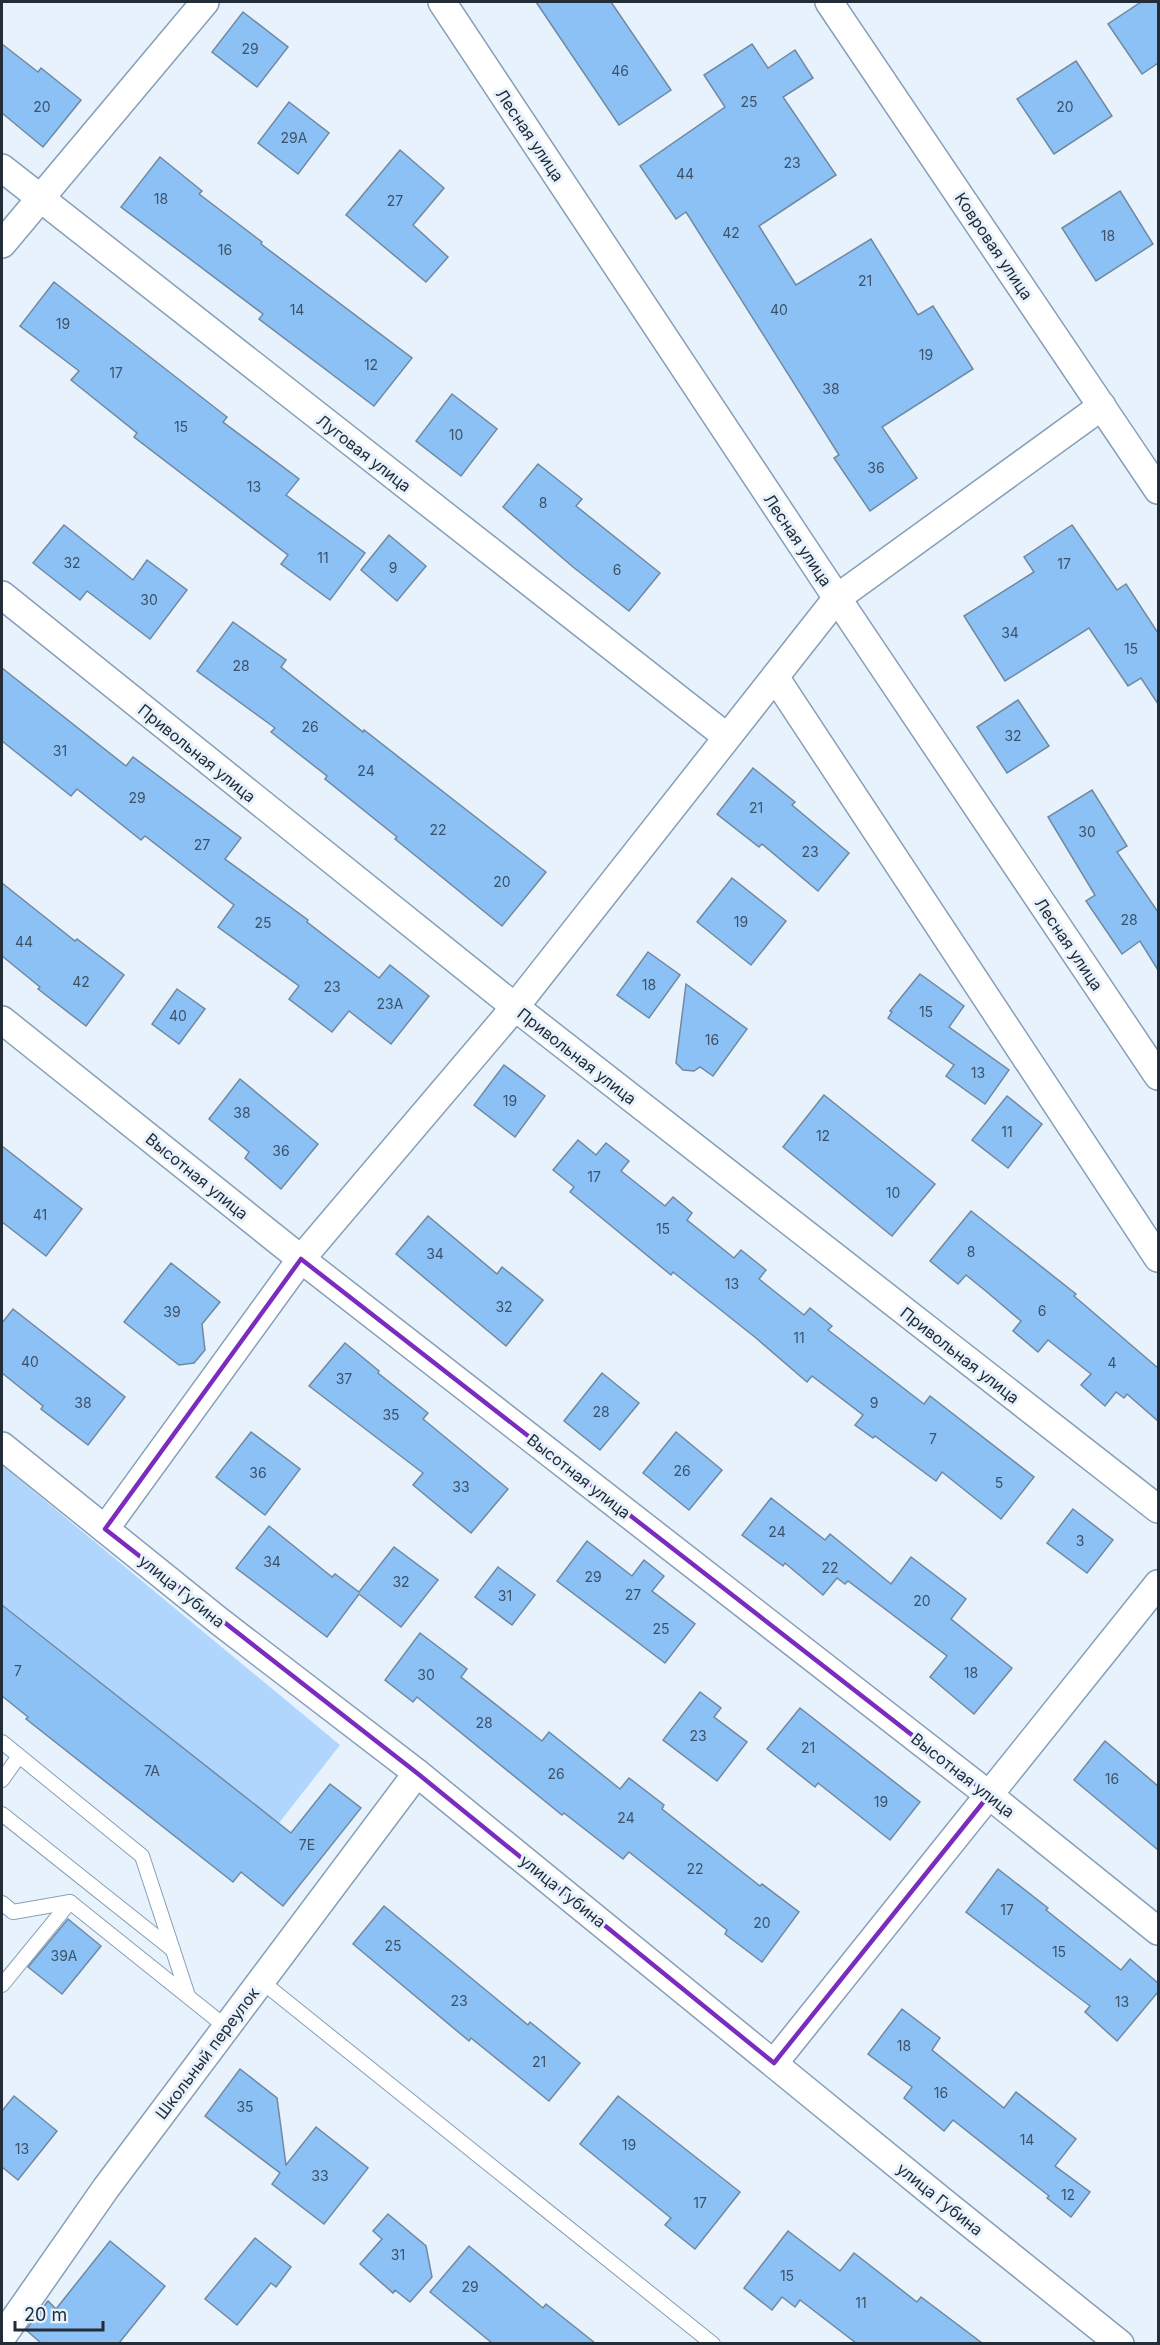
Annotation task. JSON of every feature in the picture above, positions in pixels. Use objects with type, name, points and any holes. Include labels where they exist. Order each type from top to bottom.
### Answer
[{"type":"street","points":[[2,244],[205,2]]},
{"type":"street","name":"Лесная улица","points":[[442,2],[837,598],[1158,1076]]},
{"type":"street","name":"Ковровая улица","points":[[829,2],[1158,490]]},
{"type":"street","name":"Луговая улица","points":[[2,168],[727,737]]},
{"type":"street","points":[[105,1529],[301,1258],[515,1007],[837,598],[1102,406]]},
{"type":"street","name":"Привольная улица","points":[[2,596],[515,1007],[1158,1509]]},
{"type":"street","points":[[775,677],[1158,1258]]},
{"type":"street","name":"Высотная улица","points":[[2,1020],[301,1258],[989,1795],[1158,1931]]},
{"type":"street","name":"улица Губина","points":[[2,1446],[219,1621],[417,1773],[1120,2343]]},
{"type":"street","points":[[774,2063],[1158,1584]]},
{"type":"street","name":"Школьный переулок","points":[[2,2337],[106,2188],[417,1773]]},
{"type":"lane","points":[[2,1742],[142,1856],[188,1996]]},
{"type":"lane","points":[[2,1780],[20,1756]]},
{"type":"lane","points":[[2,1814],[173,1950]]},
{"type":"lane","points":[[2,1985],[70,1902]]},
{"type":"lane","points":[[2,1903],[13,1912],[70,1902],[226,2027]]},
{"type":"lane","points":[[261,1981],[713,2343]]},
{"type":"highlighted area","points":[[301,1259],[989,1795],[774,2063],[417,1773],[105,1529]]},
{"type":"shaded area","points":[[2,1465],[340,1745],[279,1823],[2,1604]]},
{"type":"building","points":[[536,2],[611,2],[671,90],[619,125]]},
{"type":"building","points":[[1141,2],[1158,2],[1158,63],[1142,74],[1108,24]]},
{"type":"building","points":[[243,12],[288,47],[257,87],[212,52]]},
{"type":"building","points":[[2,44],[38,72],[41,68],[81,100],[43,147],[2,113]]},
{"type":"building","points":[[752,44],[768,68],[795,50],[813,78],[783,97],[836,175],[759,226],[796,285],[871,239],[918,315],[933,306],[973,369],[882,427],[917,478],[870,511],[834,458],[839,455],[686,212],[676,219],[640,166],[725,107],[704,75]]},
{"type":"building","points":[[1076,61],[1112,116],[1054,154],[1017,99]]},
{"type":"building","points":[[289,102],[329,133],[298,174],[258,143]]},
{"type":"building","points":[[400,150],[444,188],[413,225],[448,257],[426,282],[346,215]]},
{"type":"building","points":[[160,157],[202,191],[199,194],[262,242],[261,244],[412,358],[374,406],[259,319],[263,314],[121,207]]},
{"type":"building","points":[[1120,191],[1153,244],[1096,281],[1062,228]]},
{"type":"building","points":[[54,282],[227,417],[223,422],[299,479],[286,495],[365,553],[330,600],[281,564],[288,555],[134,437],[137,433],[71,380],[79,371],[20,326]]},
{"type":"building","points":[[452,394],[497,429],[461,476],[416,441]]},
{"type":"building","points":[[538,464],[582,499],[576,506],[660,573],[629,611],[503,507]]},
{"type":"building","points":[[64,525],[133,580],[147,560],[187,590],[150,639],[87,591],[80,600],[33,563]]},
{"type":"building","points":[[1072,525],[1117,590],[1126,584],[1158,633],[1158,704],[1141,678],[1128,686],[1089,628],[1005,681],[964,616],[1034,572],[1024,557]]},
{"type":"building","points":[[389,535],[426,566],[397,601],[361,570]]},
{"type":"building","points":[[233,622],[286,660],[281,667],[546,872],[502,926],[325,779],[327,776],[271,732],[275,728],[197,671]]},
{"type":"building","points":[[2,668],[126,766],[133,757],[241,838],[225,859],[308,920],[307,922],[379,978],[390,965],[429,996],[391,1044],[349,1011],[332,1032],[289,999],[299,986],[218,927],[234,905],[145,836],[141,840],[77,789],[71,796],[2,741]]},
{"type":"building","points":[[1018,700],[1049,746],[1007,773],[977,727]]},
{"type":"building","points":[[753,768],[795,802],[792,805],[849,853],[818,891],[762,844],[759,847],[717,814]]},
{"type":"building","points":[[1092,790],[1127,846],[1117,852],[1158,912],[1158,970],[1140,941],[1122,954],[1086,901],[1095,895],[1048,817]]},
{"type":"building","points":[[732,878],[786,921],[751,965],[697,922]]},
{"type":"building","points":[[2,883],[75,941],[77,939],[124,975],[86,1026],[38,989],[40,987],[2,956]]},
{"type":"building","points":[[648,952],[680,975],[649,1018],[617,995]]},
{"type":"building","points":[[920,974],[964,1006],[949,1027],[1009,1070],[985,1104],[946,1076],[954,1065],[888,1018],[892,1012],[890,1011]]},
{"type":"building","points":[[686,984],[747,1029],[713,1076],[700,1067],[694,1071],[683,1070],[676,1063]]},
{"type":"building","points":[[177,989],[205,1009],[179,1044],[152,1024]]},
{"type":"building","points":[[504,1065],[545,1096],[515,1137],[474,1105]]},
{"type":"building","points":[[240,1079],[318,1144],[281,1189],[245,1158],[249,1152],[209,1119]]},
{"type":"building","points":[[824,1095],[935,1184],[892,1236],[783,1147]]},
{"type":"building","points":[[1007,1096],[1042,1124],[1008,1168],[972,1140]]},
{"type":"building","points":[[578,1140],[596,1155],[606,1143],[629,1161],[621,1171],[665,1206],[673,1197],[692,1213],[687,1220],[734,1258],[741,1250],[766,1270],[759,1279],[804,1315],[810,1308],[832,1326],[828,1330],[924,1404],[930,1396],[1034,1477],[1001,1519],[942,1472],[936,1481],[875,1436],[873,1438],[855,1425],[863,1415],[812,1376],[807,1382],[756,1338],[673,1272],[671,1275],[570,1192],[574,1187],[553,1170]]},
{"type":"building","points":[[2,1146],[82,1209],[46,1256],[2,1222]]},
{"type":"building","points":[[971,1211],[1076,1294],[1074,1296],[1158,1368],[1158,1421],[1127,1394],[1124,1398],[1116,1392],[1105,1406],[1081,1385],[1091,1374],[1048,1340],[1038,1352],[1013,1331],[1021,1321],[987,1292],[966,1275],[958,1284],[930,1261]]},
{"type":"building","points":[[428,1216],[497,1274],[502,1267],[543,1300],[506,1346],[396,1254]]},
{"type":"building","points":[[171,1263],[220,1302],[202,1324],[205,1350],[194,1363],[179,1365],[124,1322]]},
{"type":"building","points":[[13,1309],[125,1397],[88,1445],[41,1409],[43,1406],[2,1373],[2,1323]]},
{"type":"building","points":[[345,1343],[428,1413],[423,1419],[508,1489],[471,1533],[413,1485],[423,1473],[309,1386]]},
{"type":"building","points":[[602,1373],[639,1403],[600,1450],[564,1421]]},
{"type":"building","points":[[251,1432],[300,1469],[265,1515],[216,1477]]},
{"type":"building","points":[[676,1432],[722,1470],[689,1510],[643,1473]]},
{"type":"building","points":[[771,1498],[825,1540],[830,1534],[891,1584],[911,1557],[966,1599],[951,1619],[1012,1668],[974,1714],[930,1677],[947,1656],[848,1581],[845,1584],[837,1578],[823,1595],[785,1563],[783,1566],[742,1535]]},
{"type":"building","points":[[1073,1509],[1113,1540],[1087,1573],[1047,1543]]},
{"type":"building","points":[[269,1526],[332,1577],[335,1574],[359,1592],[394,1547],[438,1580],[401,1627],[359,1594],[327,1637],[236,1568]]},
{"type":"building","points":[[587,1541],[632,1576],[644,1560],[664,1576],[652,1591],[695,1624],[665,1663],[557,1581]]},
{"type":"building","points":[[498,1567],[535,1595],[512,1625],[475,1597]]},
{"type":"building","points":[[2,1605],[291,1833],[330,1784],[361,1808],[283,1906],[241,1872],[233,1882],[26,1719],[28,1717],[2,1696]]},
{"type":"building","points":[[420,1633],[467,1669],[461,1677],[542,1741],[549,1732],[620,1789],[629,1778],[664,1805],[662,1809],[760,1886],[762,1884],[799,1912],[762,1962],[725,1934],[727,1930],[629,1852],[623,1859],[564,1813],[562,1815],[417,1697],[413,1702],[385,1680]]},
{"type":"building","points":[[700,1692],[721,1708],[714,1717],[747,1742],[717,1781],[663,1740]]},
{"type":"building","points":[[800,1708],[920,1802],[890,1840],[818,1783],[815,1787],[767,1749]]},
{"type":"building","points":[[1105,1741],[1158,1786],[1158,1850],[1074,1780]]},
{"type":"building","points":[[998,1869],[1121,1970],[1130,1959],[1158,1983],[1158,1992],[1117,2041],[1085,2012],[1090,2006],[966,1912]]},
{"type":"building","points":[[384,1906],[528,2025],[530,2022],[580,2063],[549,2101],[471,2038],[469,2041],[353,1944]]},
{"type":"building","points":[[68,1919],[101,1946],[62,1994],[28,1967]]},
{"type":"building","points":[[902,2009],[940,2038],[932,2050],[1004,2108],[1016,2092],[1076,2139],[1055,2166],[1090,2192],[1071,2217],[1047,2198],[1049,2196],[953,2120],[944,2131],[904,2098],[912,2087],[868,2054]]},
{"type":"building","points":[[240,2069],[277,2098],[286,2165],[316,2127],[368,2168],[324,2224],[272,2184],[280,2173],[205,2116]]},
{"type":"building","points":[[14,2096],[57,2131],[18,2180],[2,2167],[2,2111]]},
{"type":"building","points":[[618,2096],[740,2192],[695,2249],[665,2225],[671,2218],[580,2144]]},
{"type":"building","points":[[388,2214],[426,2246],[432,2277],[410,2302],[395,2290],[393,2293],[360,2264],[382,2239],[373,2231]]},
{"type":"building","points":[[788,2231],[840,2271],[854,2253],[917,2302],[921,2297],[982,2343],[856,2343],[800,2300],[795,2307],[782,2297],[772,2310],[744,2288]]},
{"type":"building","points":[[255,2238],[291,2267],[276,2287],[271,2283],[237,2325],[205,2299]]},
{"type":"building","points":[[110,2241],[165,2286],[119,2343],[41,2343],[26,2330],[48,2301],[56,2309]]},
{"type":"building","points":[[469,2246],[543,2308],[546,2304],[595,2343],[492,2343],[430,2292]]}]
